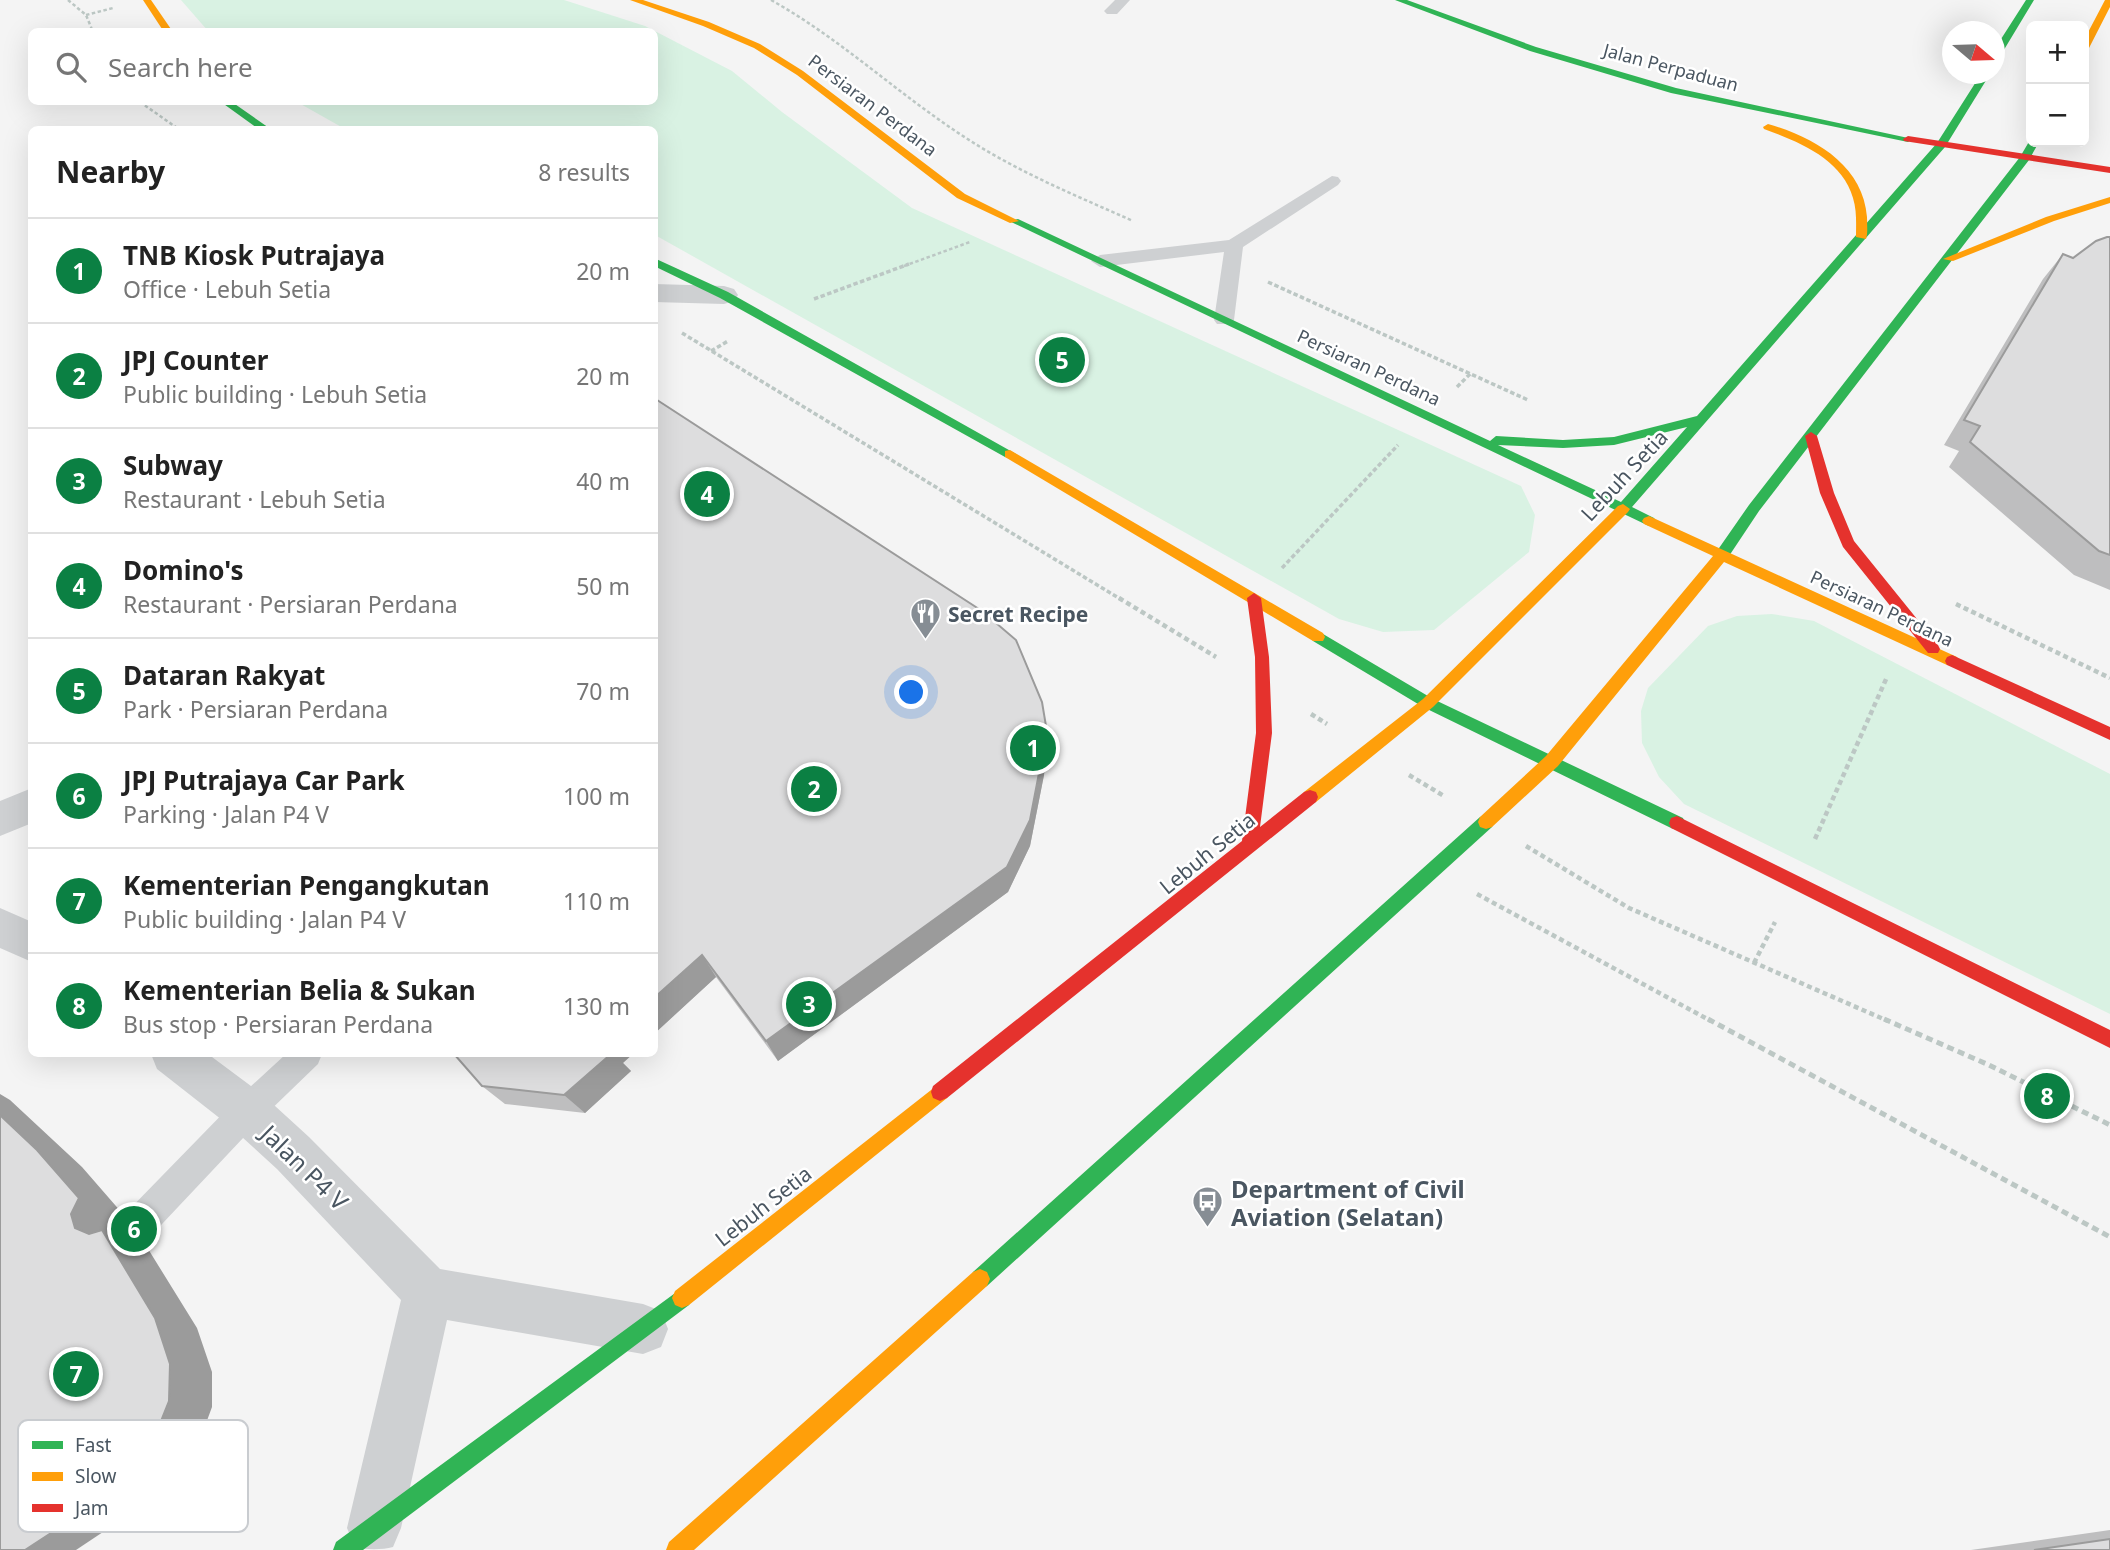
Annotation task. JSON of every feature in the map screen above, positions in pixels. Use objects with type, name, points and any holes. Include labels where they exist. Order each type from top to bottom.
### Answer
[{"type":"main road","points":[[147,0],[166,28]]},
{"type":"main road","name":"Persiaran Perdana","points":[[634,0],[706,24],[757,46],[800,73],[961,196],[1623,509],[2110,734]]},
{"type":"main road","name":"Jalan Perpaduan","points":[[1399,0],[1533,49],[1674,91],[1872,133],[2110,170]]},
{"type":"main road","points":[[2005,40],[2030,0]]},
{"type":"main road","points":[[2089,38],[2109,0]]},
{"type":"main road","name":"Lebuh Setia","points":[[359,1539],[643,1329],[1428,703],[1623,509],[1941,145],[1979,84]]},
{"type":"main road","points":[[1674,91],[1792,136],[1832,158],[1849,176],[1858,197],[1862,237]]},
{"type":"main road","points":[[230,105],[261,126]]},
{"type":"main road","points":[[695,1542],[1552,761],[1722,555],[1754,508],[1949,259],[2031,147]]},
{"type":"main road","points":[[1949,259],[2050,219],[2110,201]]},
{"type":"main road","points":[[658,263],[724,295],[1031,466],[1428,703],[1552,761],[2110,1040]]},
{"type":"main road","points":[[1477,439],[1563,444],[1614,441],[1703,419]]},
{"type":"main road","points":[[1811,436],[1827,493],[1848,543],[1939,655]]},
{"type":"main road","points":[[1250,846],[1264,733],[1262,657],[1254,598]]},
{"type":"street","points":[[658,293],[724,295]]},
{"type":"street","points":[[0,819],[28,807]]},
{"type":"street","name":"Jalan P4 V","points":[[177,1057],[247,1111],[293,1153],[428,1292]]},
{"type":"street","points":[[359,1539],[428,1292],[643,1329]]},
{"type":"lane","points":[[1100,261],[1234,245],[1332,181]]},
{"type":"lane","points":[[1224,320],[1234,245]]},
{"type":"lane","points":[[134,1229],[247,1111],[304,1057]]},
{"type":"path","points":[[68,0],[86,15],[91,28]]},
{"type":"path","points":[[771,0],[828,35],[966,138],[1032,175],[1197,250]]},
{"type":"path","points":[[144,105],[174,126]]},
{"type":"path","points":[[710,351],[768,319],[886,271],[1021,224],[1076,195]]},
{"type":"path","points":[[1231,265],[1534,403]]},
{"type":"path","points":[[1204,649],[1426,415],[1471,373]]},
{"type":"path","points":[[1917,629],[1952,603],[2110,678]]},
{"type":"path","points":[[1754,963],[1795,883],[1904,639]]},
{"type":"path","points":[[1433,870],[2110,1237]]},
{"type":"green space","points":[[181,0],[564,0],[649,28],[205,28]]},
{"type":"green space","points":[[658,33],[732,71],[782,112],[912,208],[1521,486],[1535,515],[1529,552],[1434,630],[1383,632],[1339,619],[658,237],[658,126],[340,126],[302,105],[658,105]]},
{"type":"green space","points":[[1772,614],[1814,621],[2110,774],[2110,1014],[1684,804],[1659,777],[1642,743],[1641,711],[1648,688],[1708,626],[1737,616]]},
{"type":"building","points":[[2110,237],[2110,555],[2099,551],[1970,442],[1980,426],[1964,420],[2063,254],[2073,258],[2096,241]]},
{"type":"building","points":[[658,401],[982,611],[1016,640],[1042,702],[1046,726],[1030,820],[1007,867],[766,1041],[702,955],[658,994]]},
{"type":"building","points":[[457,1057],[608,1057],[564,1095],[482,1086]]},
{"type":"building","points":[[0,1115],[37,1150],[79,1198],[71,1214],[75,1228],[89,1234],[102,1230],[155,1318],[170,1364],[169,1401],[161,1420],[18,1420],[18,1532],[53,1532],[25,1550],[0,1550]]},
{"type":"building","points":[[2110,1539],[2110,1550],[2034,1550]]},
{"type":"traffic: fast","points":[[1399,0],[1533,49],[1674,91],[1908,139]]},
{"type":"traffic: fast","points":[[2005,40],[2030,0]]},
{"type":"traffic: fast","points":[[1623,509],[1941,145],[1979,84]]},
{"type":"traffic: fast","points":[[230,105],[261,126]]},
{"type":"traffic: fast","points":[[1722,555],[1754,508],[2031,147]]},
{"type":"traffic: fast","points":[[1014,221],[1649,521]]},
{"type":"traffic: fast","points":[[658,263],[724,295],[1010,454]]},
{"type":"traffic: fast","points":[[1496,440],[1563,444],[1614,441],[1703,419]]},
{"type":"traffic: fast","points":[[1318,637],[1428,703],[1677,823]]},
{"type":"traffic: fast","points":[[980,1279],[1486,822]]},
{"type":"traffic: fast","points":[[344,1550],[682,1298]]},
{"type":"traffic: slow","points":[[147,0],[166,28]]},
{"type":"traffic: slow","points":[[634,0],[706,24],[757,46],[800,73],[961,196],[1014,221]]},
{"type":"traffic: slow","points":[[2089,38],[2109,0]]},
{"type":"traffic: slow","points":[[1768,127],[1808,144],[1842,169],[1859,199],[1862,237]]},
{"type":"traffic: slow","points":[[1949,259],[2050,219],[2110,200]]},
{"type":"traffic: slow","points":[[1010,454],[1318,637]]},
{"type":"traffic: slow","points":[[1310,797],[1428,703],[1623,509]]},
{"type":"traffic: slow","points":[[1649,521],[1952,661]]},
{"type":"traffic: slow","points":[[1486,822],[1552,761],[1722,555]]},
{"type":"traffic: slow","points":[[682,1298],[940,1092]]},
{"type":"traffic: slow","points":[[677,1550],[980,1279]]},
{"type":"traffic: jam","points":[[1908,139],[2110,170]]},
{"type":"traffic: jam","points":[[1811,436],[1827,493],[1848,543],[1933,649]]},
{"type":"traffic: jam","points":[[1250,846],[1264,733],[1262,657],[1254,598]]},
{"type":"traffic: jam","points":[[1952,661],[2110,734]]},
{"type":"traffic: jam","points":[[940,1092],[1310,797]]},
{"type":"traffic: jam","points":[[1677,823],[2110,1039]]},
{"type":"place","name":"Dataran Rakyat","points":[[1062,360]]},
{"type":"place","name":"Domino's","points":[[707,494]]},
{"type":"place","name":"Secret Recipe","points":[[925,641]]},
{"type":"place","name":"TNB Kiosk Putrajaya","points":[[1033,748]]},
{"type":"place","name":"JPJ Counter","points":[[814,789]]},
{"type":"place","name":"Subway","points":[[809,1004]]},
{"type":"place","name":"Kementerian Belia & Sukan","points":[[2047,1096]]},
{"type":"place","name":"JPJ Putrajaya Car Park","points":[[134,1229]]},
{"type":"place","name":"Department of Civil Aviation (Selatan)","points":[[1208,1229]]},
{"type":"place","name":"Kementerian Pengangkutan","points":[[76,1374]]}]
